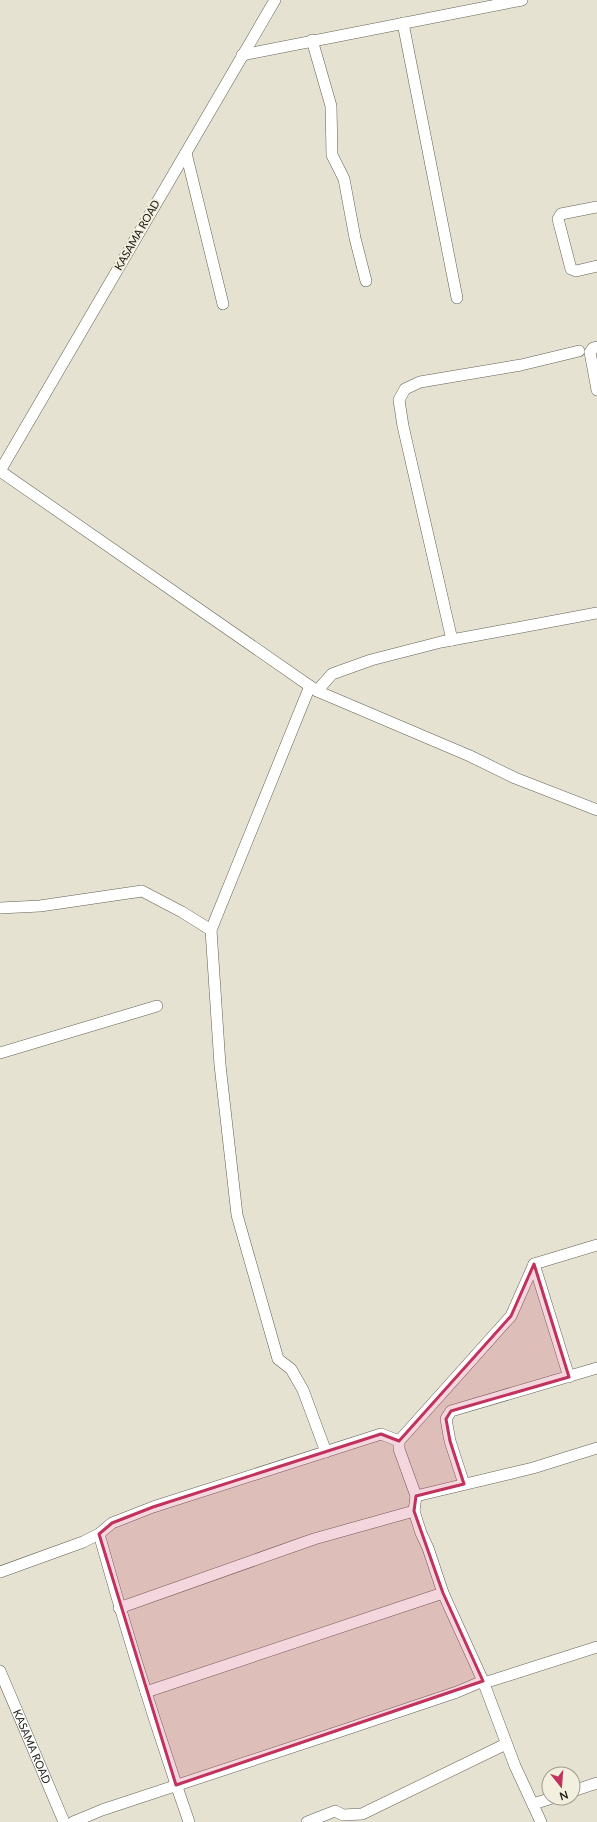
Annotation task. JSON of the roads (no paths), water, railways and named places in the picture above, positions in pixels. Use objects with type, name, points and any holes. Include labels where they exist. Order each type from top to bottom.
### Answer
[{"type":"street","name":"KASAMA ROAD","points":[[0,471],[275,0]]},
{"type":"street","points":[[242,55],[312,40],[522,0]]},
{"type":"street","points":[[403,23],[457,298]]},
{"type":"street","points":[[312,40],[330,106],[332,155],[344,179],[355,238],[366,281]]},
{"type":"street","points":[[186,153],[223,304]]},
{"type":"street","points":[[597,206],[561,214],[558,219],[570,269],[576,270],[597,266]]},
{"type":"street","points":[[597,347],[590,352],[597,390]]},
{"type":"street","points":[[452,640],[403,426],[399,400],[405,389],[420,382],[521,365],[579,351]]},
{"type":"street","points":[[0,471],[314,688],[470,756],[515,778],[597,810]]},
{"type":"street","points":[[326,1452],[303,1390],[291,1369],[278,1359],[237,1215],[220,1065],[211,930],[314,688],[332,674],[372,660],[452,640],[597,613]]},
{"type":"street","points":[[0,908],[40,906],[142,891],[182,912],[211,930]]},
{"type":"street","points":[[0,1053],[157,1006]]},
{"type":"street","points":[[541,1822],[506,1744],[483,1682],[443,1593],[414,1511],[416,1496],[399,1449],[399,1441],[511,1316],[534,1264],[597,1245]]},
{"type":"street","points":[[534,1264],[569,1377]]},
{"type":"street","points":[[464,1484],[448,1434],[446,1419],[451,1411],[597,1368]]},
{"type":"street","points":[[0,1572],[99,1534],[112,1523],[153,1507],[381,1434],[399,1441]]},
{"type":"street","points":[[416,1496],[533,1468],[597,1448]]},
{"type":"street","points":[[119,1608],[314,1539],[414,1511]]},
{"type":"street","points":[[99,1534],[119,1608],[189,1822]]},
{"type":"street","points":[[146,1692],[443,1593]]},
{"type":"street","points":[[73,1822],[102,1810],[363,1724],[483,1682],[597,1647]]},
{"type":"street","name":"KASAMA ROAD","points":[[0,1671],[64,1822]]},
{"type":"street","points":[[307,1822],[335,1812],[344,1815],[362,1814],[506,1744]]},
{"type":"street","points":[[581,1788],[597,1783]]},
{"type":"street","points":[[533,1804],[541,1801]]}]
